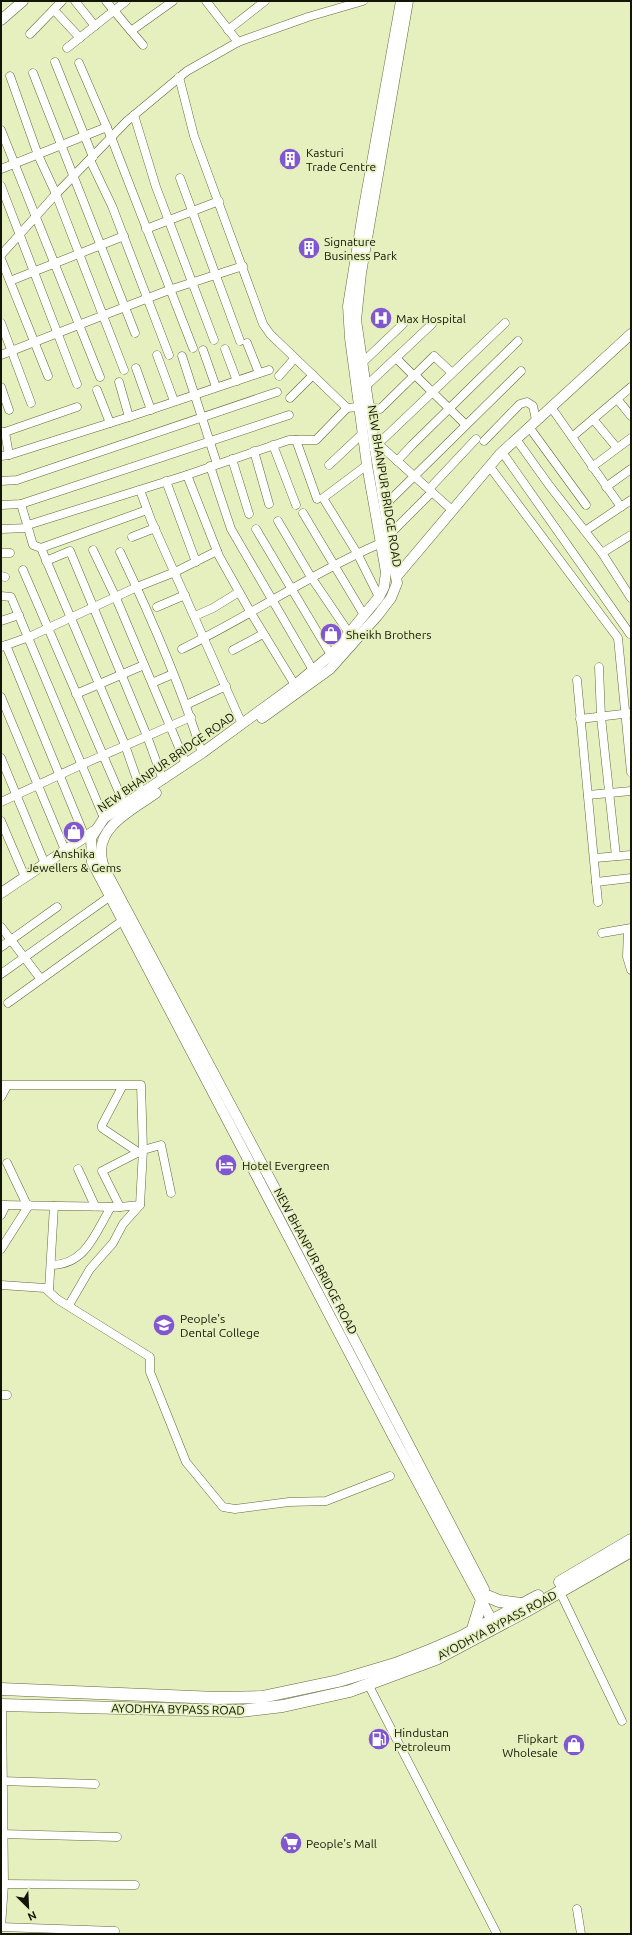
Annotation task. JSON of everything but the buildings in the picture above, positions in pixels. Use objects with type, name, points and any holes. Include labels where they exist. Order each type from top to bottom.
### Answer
[{"type":"main road","name":"AYODHYA BYPASS ROAD","points":[[1,1689],[217,1698],[259,1697],[299,1690],[426,1657],[473,1629],[497,1622],[521,1604],[631,1540]]},
{"type":"main road","name":"AYODHYA BYPASS ROAD","points":[[1,1705],[240,1711],[284,1706],[350,1691],[426,1657],[560,1592],[631,1551]]},
{"type":"main road","points":[[473,1629],[485,1598],[521,1604]]},
{"type":"main road","points":[[346,1678],[350,1691]]},
{"type":"street","points":[[1,20],[23,1]]},
{"type":"street","points":[[30,34],[62,1]]},
{"type":"street","points":[[75,1],[95,26]]},
{"type":"street","points":[[106,1],[144,45]]},
{"type":"street","points":[[67,48],[126,1]]},
{"type":"street","points":[[131,31],[173,1]]},
{"type":"street","points":[[206,1],[238,42]]},
{"type":"street","points":[[228,30],[265,1]]},
{"type":"street","points":[[1,254],[56,194],[134,115],[187,71],[238,42],[308,17],[363,1]]},
{"type":"street","name":"NEW BHANPUR BRIDGE ROAD","points":[[401,1],[368,208],[356,320],[366,386],[363,433],[386,581],[379,597],[330,655],[313,670],[295,685],[202,753],[125,806],[104,818],[91,838],[92,862],[395,1440],[485,1598]]},
{"type":"street","name":"NEW BHANPUR BRIDGE ROAD","points":[[408,1],[348,306],[350,338],[364,406],[376,442],[384,506],[397,576],[395,590],[391,598],[330,669],[112,825],[105,833],[103,838],[101,856],[108,877],[285,1207],[497,1622]]},
{"type":"street","points":[[54,10],[80,38]]},
{"type":"street","points":[[55,62],[84,136],[91,159],[124,236],[169,355]]},
{"type":"street","points":[[80,63],[107,127],[169,290],[193,348]]},
{"type":"street","points":[[33,73],[135,334]]},
{"type":"street","points":[[10,76],[38,155],[56,194],[101,316],[124,370]]},
{"type":"street","points":[[179,77],[194,136],[243,266],[263,324],[270,334],[347,408]]},
{"type":"street","points":[[134,115],[156,187],[194,283],[214,340]]},
{"type":"street","points":[[1,169],[107,127]]},
{"type":"street","points":[[1,130],[16,164],[100,377]]},
{"type":"street","points":[[180,178],[243,342],[259,373]]},
{"type":"street","points":[[1,186],[77,384]]},
{"type":"street","points":[[146,230],[219,201]]},
{"type":"street","points":[[10,281],[54,262],[124,236]]},
{"type":"street","points":[[1,259],[48,376]]},
{"type":"street","points":[[1,355],[169,290],[243,266]]},
{"type":"street","points":[[1,323],[31,403]]},
{"type":"street","points":[[452,510],[376,442],[505,323]]},
{"type":"street","points":[[362,363],[403,324]]},
{"type":"street","points":[[366,386],[432,324]]},
{"type":"street","points":[[397,576],[502,452],[631,334]]},
{"type":"street","points":[[397,461],[518,341]]},
{"type":"street","points":[[225,349],[237,381]]},
{"type":"street","points":[[203,350],[216,387]]},
{"type":"street","points":[[157,355],[174,401]]},
{"type":"street","points":[[182,356],[202,418],[211,440],[214,465],[230,529],[313,670]]},
{"type":"street","points":[[1,529],[28,527],[187,475],[273,444],[289,440],[316,440],[347,408],[364,406],[380,409],[434,356],[451,372]]},
{"type":"street","points":[[279,376],[295,358]]},
{"type":"street","points":[[396,358],[466,425]]},
{"type":"street","points":[[136,368],[151,410]]},
{"type":"street","points":[[77,407],[3,432],[5,455],[129,418],[194,394],[269,370]]},
{"type":"street","points":[[384,506],[521,372]]},
{"type":"street","points":[[290,398],[313,375]]},
{"type":"street","points":[[119,382],[129,418]]},
{"type":"street","points":[[1,387],[9,410]]},
{"type":"street","points":[[572,437],[618,400],[631,387]]},
{"type":"street","points":[[97,390],[110,423]]},
{"type":"street","points":[[1,481],[16,480],[277,392]]},
{"type":"street","points":[[618,400],[631,416]]},
{"type":"street","points":[[389,535],[430,490],[480,440],[520,404],[527,402],[533,406],[532,423],[586,505]]},
{"type":"street","points":[[550,407],[620,507]]},
{"type":"street","points":[[1,505],[21,504],[289,415]]},
{"type":"street","points":[[593,419],[617,448]]},
{"type":"street","points":[[329,465],[363,433]]},
{"type":"street","points":[[592,467],[631,438]]},
{"type":"street","points":[[516,439],[602,553],[631,598]]},
{"type":"street","points":[[296,440],[317,499]]},
{"type":"street","points":[[273,444],[296,505]]},
{"type":"street","points":[[254,451],[269,504]]},
{"type":"street","points":[[502,452],[631,634],[618,638]]},
{"type":"street","points":[[232,459],[249,514]]},
{"type":"street","points":[[367,465],[323,498],[357,554],[379,597]]},
{"type":"street","points":[[490,467],[618,638],[628,714],[631,772]]},
{"type":"street","points":[[606,487],[631,469]]},
{"type":"street","points":[[187,475],[217,551],[251,614],[295,685]]},
{"type":"street","points":[[166,481],[196,562]]},
{"type":"street","points":[[140,490],[155,528],[242,724]]},
{"type":"street","points":[[585,531],[631,500]]},
{"type":"street","points":[[21,504],[33,545],[41,548],[148,510]]},
{"type":"street","points":[[303,513],[333,566],[364,615]]},
{"type":"street","points":[[278,521],[311,577],[349,633]]},
{"type":"street","points":[[132,537],[155,528]]},
{"type":"street","points":[[256,530],[292,588],[330,655]]},
{"type":"street","points":[[602,553],[631,535]]},
{"type":"street","points":[[182,649],[251,614],[311,577],[381,543]]},
{"type":"street","points":[[41,548],[125,745],[142,794]]},
{"type":"street","points":[[93,550],[116,598],[186,764]]},
{"type":"street","points":[[46,561],[70,551],[122,674],[163,780]]},
{"type":"street","points":[[85,837],[60,775],[3,646],[29,637],[137,587],[175,572],[217,551]]},
{"type":"street","points":[[120,552],[137,587],[191,717],[202,753]]},
{"type":"street","points":[[1,553],[10,553]]},
{"type":"street","points":[[23,570],[125,806]]},
{"type":"street","points":[[622,585],[631,584]]},
{"type":"street","points":[[195,616],[213,608],[239,592]]},
{"type":"street","points":[[158,607],[185,595]]},
{"type":"street","points":[[1,596],[11,597],[104,818]]},
{"type":"street","points":[[1,622],[19,615]]},
{"type":"street","points":[[233,650],[263,634]]},
{"type":"street","points":[[76,694],[144,665]]},
{"type":"street","points":[[599,667],[601,717],[616,856]]},
{"type":"street","points":[[152,683],[173,674]]},
{"type":"street","points":[[577,680],[598,902]]},
{"type":"street","points":[[186,705],[226,686]]},
{"type":"street","points":[[1,697],[65,850]]},
{"type":"street","points":[[580,719],[628,714]]},
{"type":"street","points":[[1,802],[81,764],[104,756],[125,745],[191,717]]},
{"type":"street","points":[[1,758],[45,864]]},
{"type":"street","points":[[588,795],[631,791]]},
{"type":"street","points":[[1,821],[25,877]]},
{"type":"street","points":[[1,893],[97,829]]},
{"type":"street","points":[[595,858],[631,855]]},
{"type":"street","points":[[596,882],[631,878]]},
{"type":"street","points":[[1,974],[109,897]]},
{"type":"street","points":[[1,947],[58,907]]},
{"type":"street","points":[[8,1003],[40,978],[122,921]]},
{"type":"street","points":[[1,927],[40,978]]},
{"type":"street","points":[[602,933],[630,928],[627,961],[631,970]]},
{"type":"street","points":[[1,1098],[4,1085],[122,1087],[141,1085],[140,1205],[123,1224],[113,1243],[90,1270],[69,1305]]},
{"type":"street","points":[[122,1087],[102,1125],[102,1128],[140,1151]]},
{"type":"street","points":[[120,1207],[102,1171],[140,1151],[161,1145],[171,1193]]},
{"type":"street","points":[[7,1163],[28,1205]]},
{"type":"street","points":[[78,1169],[95,1206]]},
{"type":"street","points":[[1,1215],[4,1205],[120,1207],[140,1205]]},
{"type":"street","points":[[1,1249],[28,1205]]},
{"type":"street","points":[[49,1290],[54,1206]]},
{"type":"street","points":[[51,1266],[67,1264],[79,1256],[90,1243],[111,1206]]},
{"type":"street","points":[[1,1285],[38,1286],[49,1290],[54,1296],[150,1357],[150,1372],[186,1462],[223,1507],[235,1509],[289,1502],[326,1501],[390,1476]]},
{"type":"street","points":[[560,1592],[622,1721]]},
{"type":"street","points":[[368,1684],[497,1934]]},
{"type":"street","points":[[1,1705],[1,1926],[115,1931]]},
{"type":"street","points":[[2,1781],[95,1784]]},
{"type":"street","points":[[2,1834],[117,1836]]},
{"type":"street","points":[[2,1884],[135,1884]]},
{"type":"street","points":[[577,1909],[581,1934]]},
{"type":"place","name":"Kasturi Trade Centre","points":[[290,159]]},
{"type":"place","name":"Signature Business Park","points":[[309,248]]},
{"type":"place","name":"Max Hospital","points":[[381,318]]},
{"type":"place","name":"Sheikh Brothers","points":[[331,634]]},
{"type":"place","name":"Anshika Jewellers & Gems","points":[[74,832]]},
{"type":"place","name":"Hotel Evergreen","points":[[226,1165]]},
{"type":"place","name":"People's Dental College","points":[[164,1325]]},
{"type":"place","name":"Hindustan Petroleum","points":[[379,1739]]},
{"type":"place","name":"Flipkart Wholesale","points":[[574,1745]]},
{"type":"place","name":"People's Mall","points":[[291,1843]]}]
